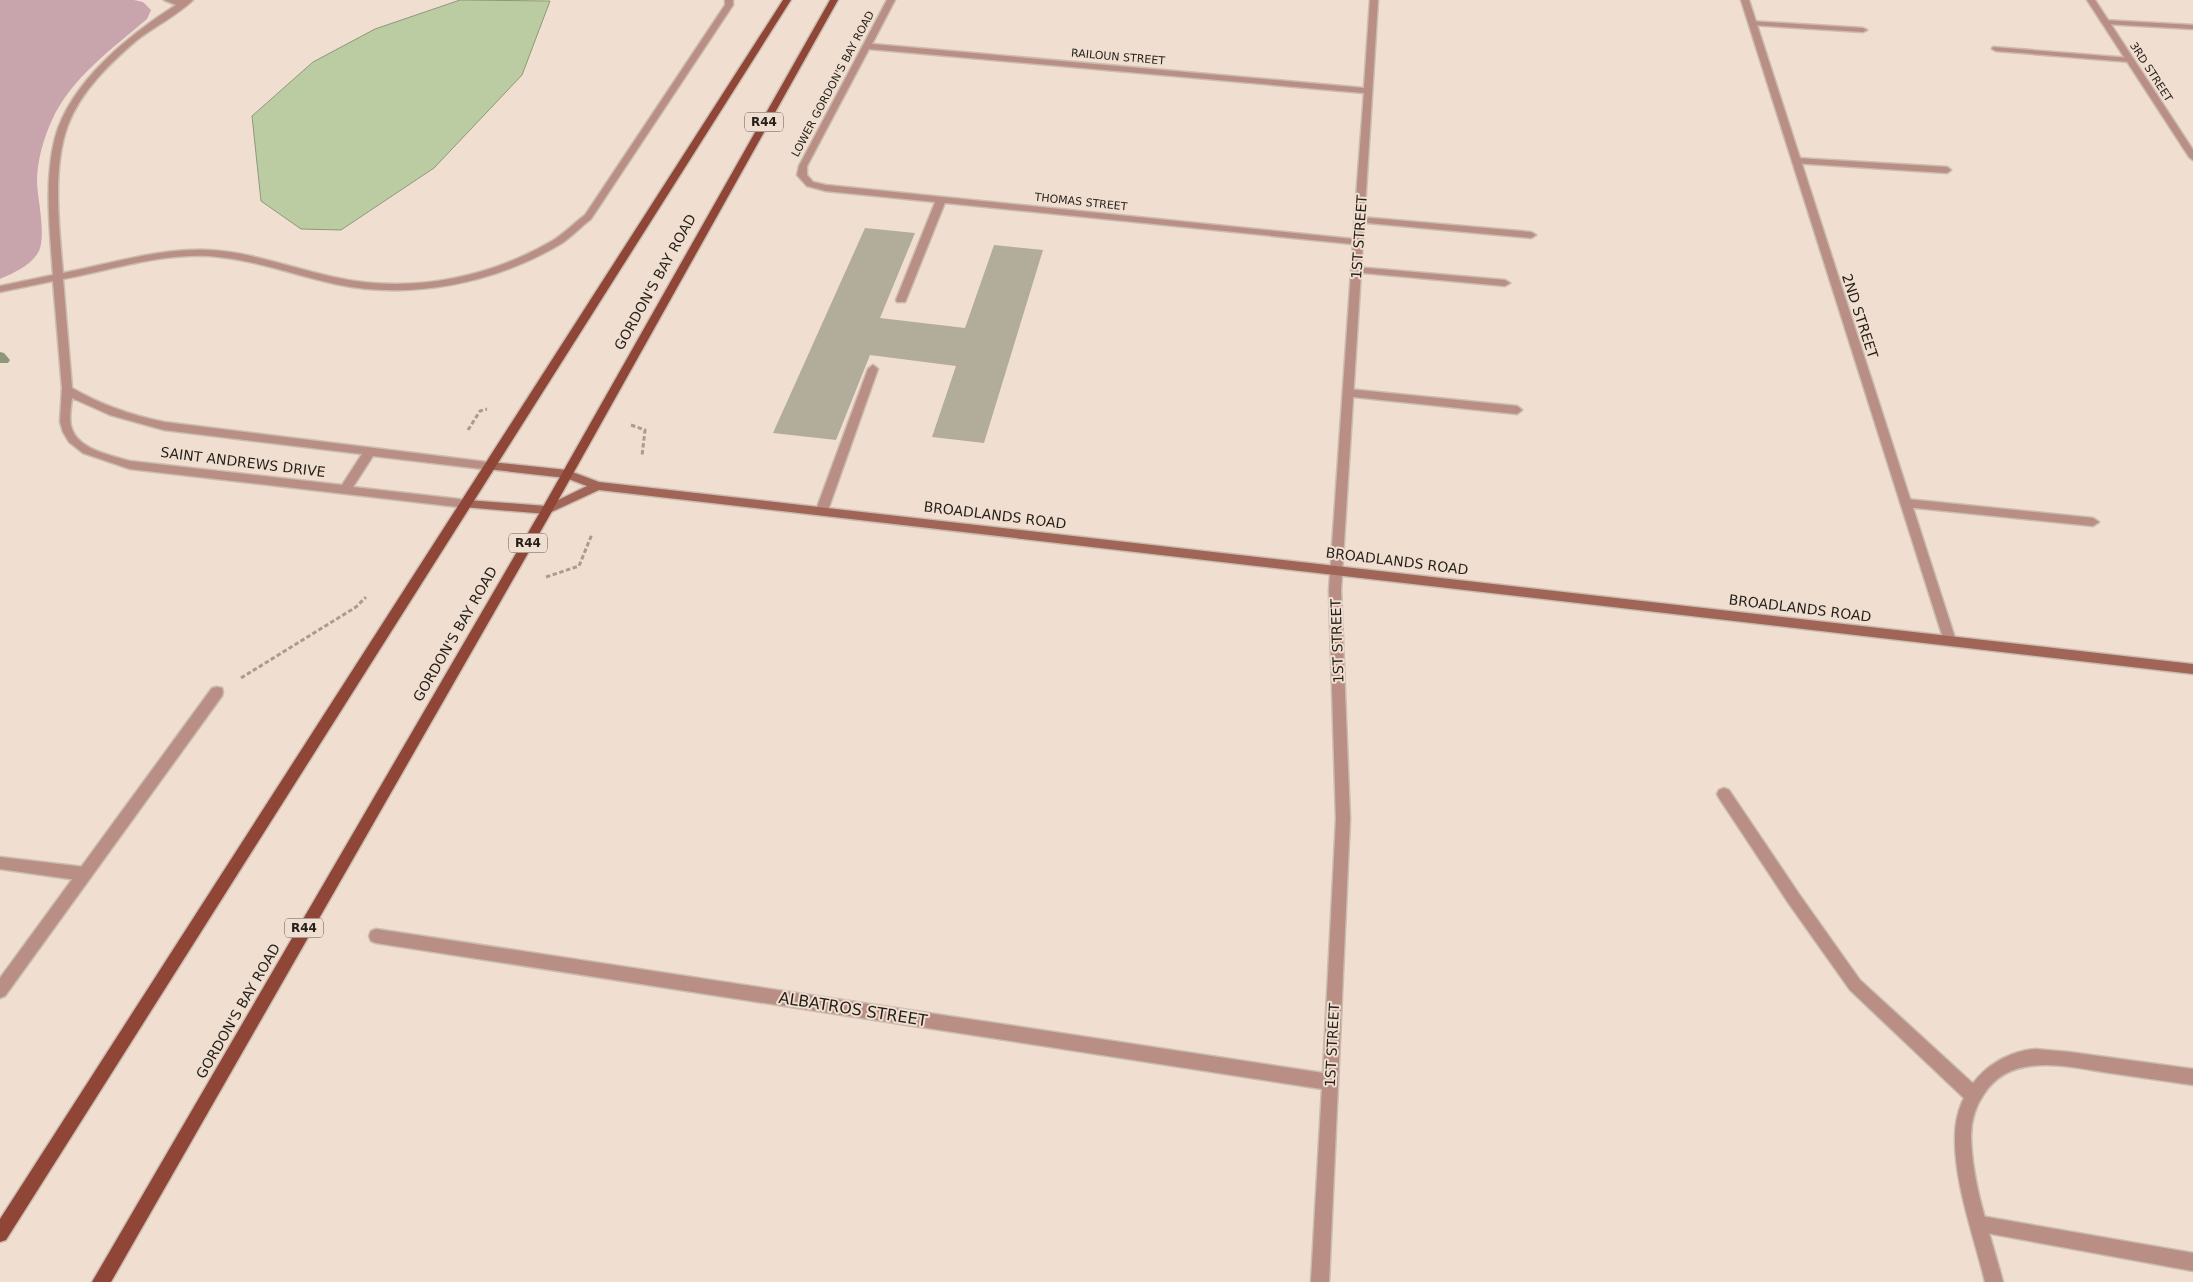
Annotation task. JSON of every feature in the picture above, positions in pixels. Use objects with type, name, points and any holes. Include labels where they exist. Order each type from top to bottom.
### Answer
[{"type":"main road","points":[[0,1234],[787,0]]},
{"type":"main road","name":"GORDON'S BAY ROAD","points":[[102,1282],[316,906],[547,510],[834,0]]},
{"type":"main road","name":"BROADLANDS ROAD","points":[[491,466],[566,474],[598,486],[1337,569],[2193,669]]},
{"type":"main road","points":[[467,504],[547,510],[598,486]]},
{"type":"street","points":[[168,0],[186,2]]},
{"type":"street","points":[[0,289],[164,254],[206,253],[243,256],[352,284],[400,287],[439,283],[491,271],[530,256],[558,242],[588,217],[729,5],[729,0]]},
{"type":"street","name":"LOWER GORDON'S BAY ROAD","points":[[804,180],[801,171],[803,166],[891,0]]},
{"type":"street","name":"1ST STREET","points":[[1320,1282],[1344,819],[1335,590],[1374,0]]},
{"type":"street","name":"2ND STREET","points":[[1744,0],[1950,641]]},
{"type":"street","name":"3RD STREET","points":[[2091,0],[2193,157]]},
{"type":"street","name":"SAINT ANDREWS DRIVE","points":[[186,2],[118,54],[96,76],[65,123],[57,146],[53,170],[56,276],[67,390],[64,424],[69,434],[82,449],[130,465],[467,504]]},
{"type":"street","points":[[2106,22],[2193,28]]},
{"type":"street","points":[[1752,23],[1863,30]]},
{"type":"street","name":"RAILOUN STREET","points":[[866,46],[1368,91]]},
{"type":"street","points":[[1996,49],[2130,60]]},
{"type":"street","points":[[1796,161],[1947,170]]},
{"type":"street","name":"THOMAS STREET","points":[[804,180],[817,186],[941,200],[1358,242]]},
{"type":"street","points":[[901,300],[941,200]]},
{"type":"street","points":[[1360,220],[1531,235]]},
{"type":"street","points":[[1356,270],[1505,283]]},
{"type":"street","points":[[822,510],[873,369]]},
{"type":"street","name":"SAINT ANDREWS DRIVE","points":[[67,390],[93,406],[123,417],[164,426],[491,466]]},
{"type":"street","points":[[1348,393],[1517,410]]},
{"type":"street","points":[[345,490],[370,451]]},
{"type":"street","points":[[1906,503],[2093,522]]},
{"type":"street","points":[[0,991],[217,692]]},
{"type":"street","points":[[1724,794],[1794,899],[1855,985],[1973,1094]]},
{"type":"street","points":[[0,863],[84,874]]},
{"type":"street","name":"ALBATROS STREET","points":[[376,936],[1330,1082]]},
{"type":"street","points":[[1994,1282],[1965,1157],[1963,1134],[1966,1113],[1973,1094],[1986,1078],[2004,1065],[2025,1058],[2050,1056],[2193,1077]]},
{"type":"street","points":[[1981,1224],[2193,1262]]},
{"type":"path","points":[[468,430],[480,411],[489,408]]},
{"type":"path","points":[[626,423],[645,430],[642,456]]},
{"type":"path","points":[[540,579],[579,566],[592,534]]},
{"type":"path","points":[[217,692],[356,607],[369,594]]},
{"type":"shaded area","points":[[0,0],[134,0],[143,2],[151,10],[147,19],[82,77],[60,105],[46,135],[38,167],[37,183],[42,227],[39,251],[27,264],[0,279]]},
{"type":"shaded area","points":[[460,0],[550,1],[522,75],[434,168],[341,230],[301,229],[261,201],[252,116],[313,62],[375,29]]},
{"type":"building","points":[[865,228],[915,233],[880,318],[965,328],[994,245],[1043,250],[984,443],[932,437],[956,366],[870,355],[836,440],[773,433]]},
{"type":"waterway","points":[[0,356],[4,360]]}]
